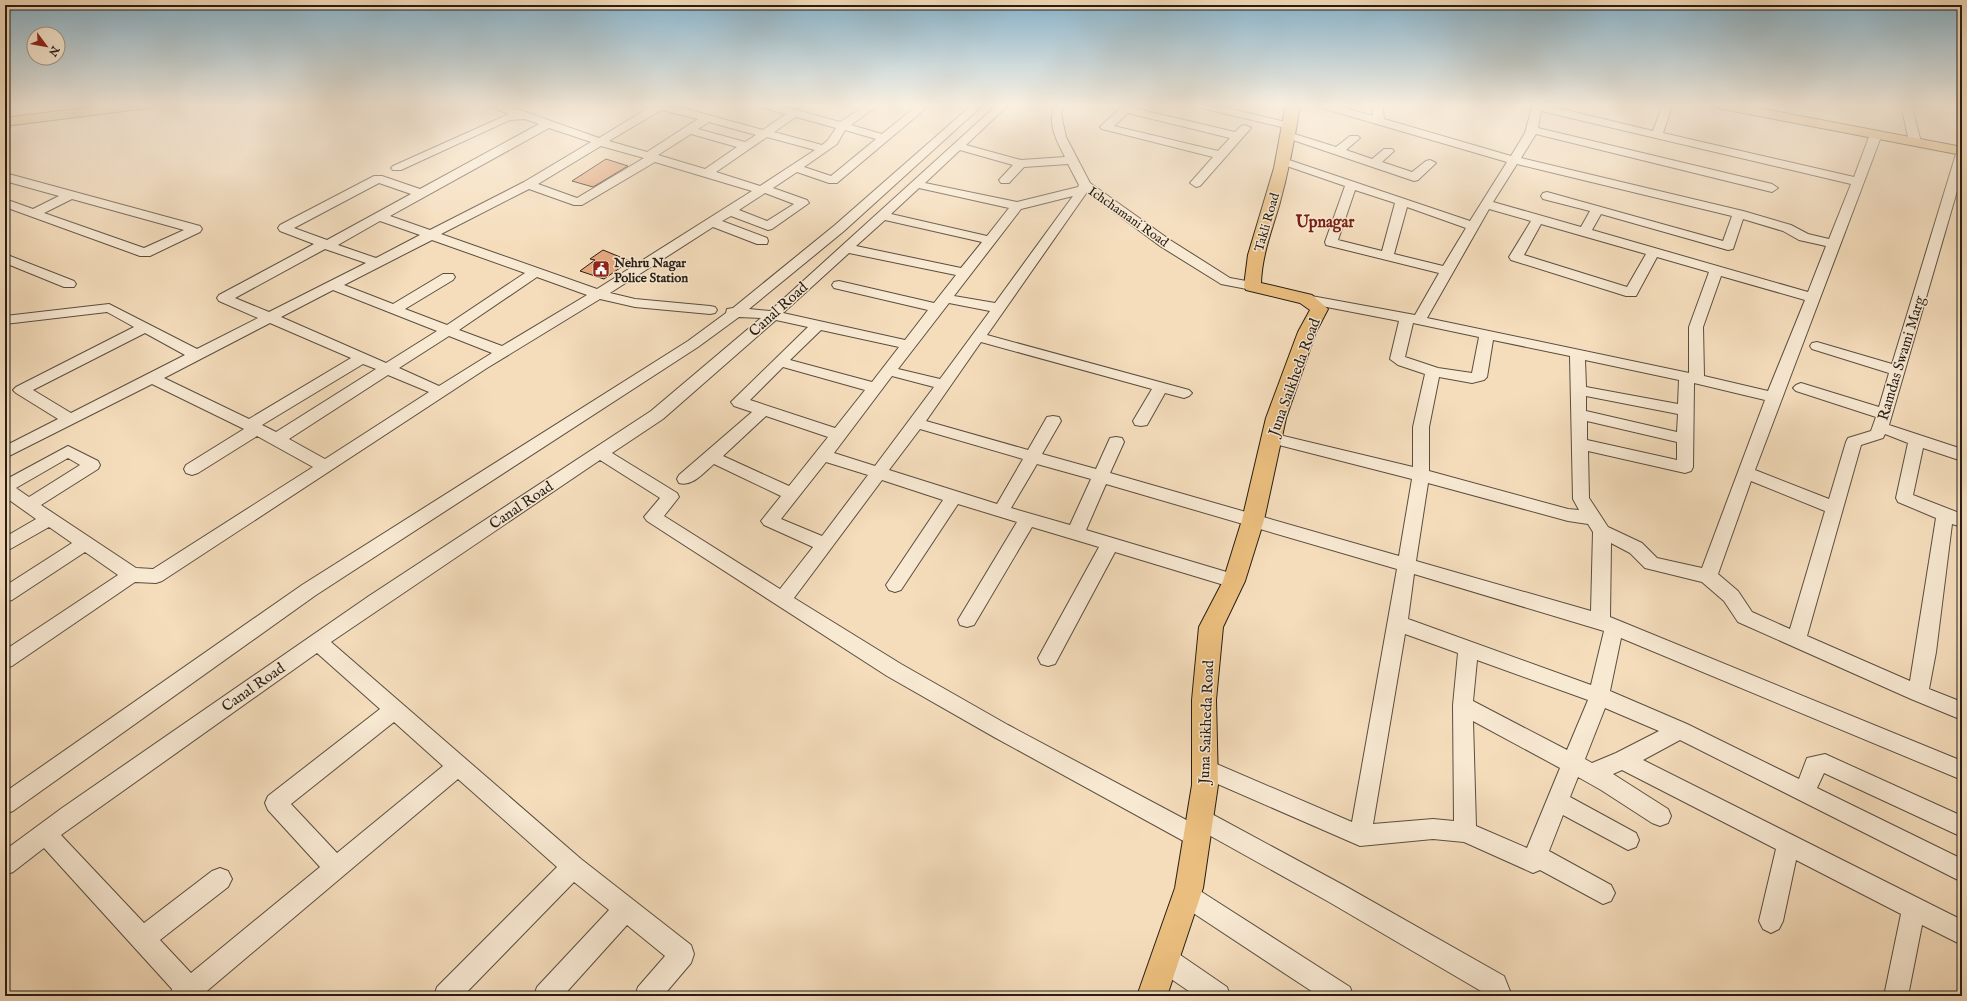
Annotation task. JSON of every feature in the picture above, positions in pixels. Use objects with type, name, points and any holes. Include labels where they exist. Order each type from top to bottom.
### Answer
[{"type":"main road","name":"Takli Road","points":[[1252,286],[1252,270],[1284,151]]},
{"type":"main road","points":[[1252,286],[1306,299]]},
{"type":"main road","name":"Juna Saikheda Road","points":[[1152,996],[1186,895],[1205,785],[1204,700],[1211,627],[1234,581],[1253,520],[1276,418],[1307,332],[1319,309],[1306,299]]},
{"type":"street","points":[[397,186],[395,168],[433,151]]},
{"type":"street","points":[[441,392],[224,298],[380,217],[500,151]]},
{"type":"street","points":[[5,453],[433,235],[528,185],[586,151]]},
{"type":"street","points":[[630,151],[803,203],[768,226],[730,211]]},
{"type":"street","points":[[528,185],[578,202],[660,151]]},
{"type":"street","points":[[707,173],[739,151]]},
{"type":"street","points":[[5,660],[132,576],[156,576],[503,352],[730,211],[821,151]]},
{"type":"street","points":[[795,168],[833,180],[869,151]]},
{"type":"street","points":[[5,804],[309,590],[693,344],[723,311],[786,274],[926,151]]},
{"type":"street","name":"Canal Road","points":[[5,864],[45,834],[318,642],[657,415],[773,315],[953,151]]},
{"type":"street","points":[[974,151],[1021,164],[1072,160]]},
{"type":"street","name":"Ichchamani Road","points":[[1067,151],[1083,188],[1165,243],[1226,281],[1252,286]]},
{"type":"street","points":[[1203,151],[1221,155]]},
{"type":"street","points":[[1196,183],[1225,151]]},
{"type":"street","points":[[1334,151],[1414,177],[1430,163]]},
{"type":"street","points":[[1373,164],[1388,151]]},
{"type":"street","points":[[1482,151],[1514,160],[1739,214],[1787,228],[1804,237],[1833,244]]},
{"type":"street","points":[[1487,334],[1478,377],[1473,379],[1405,364],[1397,359],[1413,319],[1447,271],[1519,151]]},
{"type":"street","points":[[1617,151],[1772,188]]},
{"type":"street","points":[[1724,151],[1858,182]]},
{"type":"street","points":[[1708,576],[1774,397],[1870,151]]},
{"type":"street","name":"Ramdas Swami Marg","points":[[1797,639],[1854,442],[1876,434],[1882,421],[1962,152]]},
{"type":"street","points":[[1282,161],[1474,226]]},
{"type":"street","points":[[1005,180],[1021,164]]},
{"type":"street","points":[[5,177],[196,229],[145,253],[8,207]]},
{"type":"street","points":[[379,263],[284,228],[378,179],[422,194]]},
{"type":"street","points":[[915,184],[1017,206],[1083,188]]},
{"type":"street","points":[[1351,185],[1331,242],[1447,271]]},
{"type":"street","points":[[782,600],[916,423],[1083,188]]},
{"type":"street","points":[[32,214],[70,195]]},
{"type":"street","points":[[1547,196],[1728,246],[1739,214]]},
{"type":"street","points":[[1387,256],[1402,202]]},
{"type":"street","points":[[1486,204],[1813,298]]},
{"type":"street","points":[[824,545],[770,520],[839,435],[1017,206]]},
{"type":"street","points":[[1584,233],[1597,209]]},
{"type":"street","points":[[881,215],[990,240]]},
{"type":"street","points":[[380,217],[598,294],[635,303],[773,315],[908,345]]},
{"type":"street","points":[[1538,219],[1516,257],[1631,294],[1653,253]]},
{"type":"street","points":[[712,222],[762,241]]},
{"type":"street","points":[[846,248],[964,273]]},
{"type":"street","points":[[8,262],[69,284]]},
{"type":"street","points":[[1579,444],[1685,467],[1686,411],[1692,378],[1696,327],[1716,270]]},
{"type":"street","points":[[277,439],[447,331],[535,272]]},
{"type":"street","points":[[394,310],[448,277]]},
{"type":"street","points":[[334,286],[503,352]]},
{"type":"street","points":[[839,286],[941,303],[998,308]]},
{"type":"street","points":[[1306,299],[1487,334],[1774,397]]},
{"type":"street","points":[[5,320],[109,308],[197,354]]},
{"type":"street","points":[[818,325],[739,402],[839,435]]},
{"type":"street","points":[[70,419],[21,390],[144,327]]},
{"type":"street","points":[[978,337],[1184,393]]},
{"type":"street","points":[[1816,346],[1897,371]]},
{"type":"street","points":[[1204,768],[1360,836],[1433,829],[1466,832],[1533,862],[1558,801],[1581,769],[1599,696],[1607,624],[1598,524],[1581,499],[1576,353]]},
{"type":"street","points":[[192,469],[253,427],[362,358]]},
{"type":"street","points":[[780,362],[875,388]]},
{"type":"street","points":[[889,371],[943,385]]},
{"type":"street","points":[[1360,836],[1421,475],[1420,427],[1433,371]]},
{"type":"street","points":[[152,378],[277,439],[325,466]]},
{"type":"street","points":[[1141,421],[1161,386]]},
{"type":"street","points":[[1801,388],[1882,421],[1918,440],[1962,455]]},
{"type":"street","points":[[1578,390],[1686,411]]},
{"type":"street","points":[[685,479],[712,457],[763,410]]},
{"type":"street","points":[[1578,414],[1685,439]]},
{"type":"street","points":[[1001,511],[1053,421]]},
{"type":"street","points":[[916,423],[1032,458],[1253,520],[1607,624],[1962,771]]},
{"type":"street","points":[[1271,438],[1421,475],[1568,514],[1598,524],[1636,548],[1651,563],[1708,576],[1730,596],[1745,617],[1962,711]]},
{"type":"street","points":[[1918,440],[1904,498],[1962,521]]},
{"type":"street","points":[[1075,534],[1116,442]]},
{"type":"street","points":[[28,505],[92,465],[68,451],[7,493],[28,505],[132,576]]},
{"type":"street","points":[[600,453],[670,497],[653,516],[782,600],[894,670],[1001,731],[1198,828],[1338,894],[1495,985],[1500,996]]},
{"type":"street","points":[[823,455],[954,497],[1234,581]]},
{"type":"street","points":[[712,457],[792,494]]},
{"type":"street","points":[[1746,473],[1835,508]]},
{"type":"street","points":[[895,585],[954,497]]},
{"type":"street","points":[[1918,693],[1926,652],[1945,515]]},
{"type":"street","points":[[5,545],[49,519]]},
{"type":"street","points":[[967,620],[1028,519]]},
{"type":"street","points":[[5,595],[85,544]]},
{"type":"street","points":[[1048,658],[1110,544]]},
{"type":"street","points":[[1397,624],[1599,696],[1680,730],[1962,871]]},
{"type":"street","points":[[318,642],[573,867],[682,954],[647,996]]},
{"type":"street","points":[[1466,832],[1463,705],[1468,649]]},
{"type":"street","points":[[1463,705],[1609,783],[1660,816]]},
{"type":"street","points":[[336,868],[276,802],[394,710]]},
{"type":"street","points":[[1581,769],[1623,760],[1680,730]]},
{"type":"street","points":[[1623,760],[1962,933]]},
{"type":"street","points":[[1805,792],[1815,765],[1825,763],[1962,827]]},
{"type":"street","points":[[45,834],[143,939],[186,993],[458,766]]},
{"type":"street","points":[[1558,801],[1628,840]]},
{"type":"street","points":[[1771,921],[1788,844]]},
{"type":"street","points":[[1536,856],[1603,893]]},
{"type":"street","points":[[446,996],[573,867]]},
{"type":"street","points":[[143,939],[220,879]]},
{"type":"street","points":[[1186,895],[1341,996]]},
{"type":"street","points":[[1896,996],[1914,908]]},
{"type":"street","points":[[546,996],[626,910]]},
{"type":"street","points":[[1164,959],[1218,996]]},
{"type":"building","points":[[606,159],[628,166],[593,187],[572,181]]},
{"type":"building","points":[[603,250],[630,261],[604,279],[580,271],[595,260],[590,259]]},
{"type":"place","name":"Nehru Nagar Police Station","points":[[601,269]]},
{"type":"district","name":"Upnagar","points":[[1325,221]]}]
